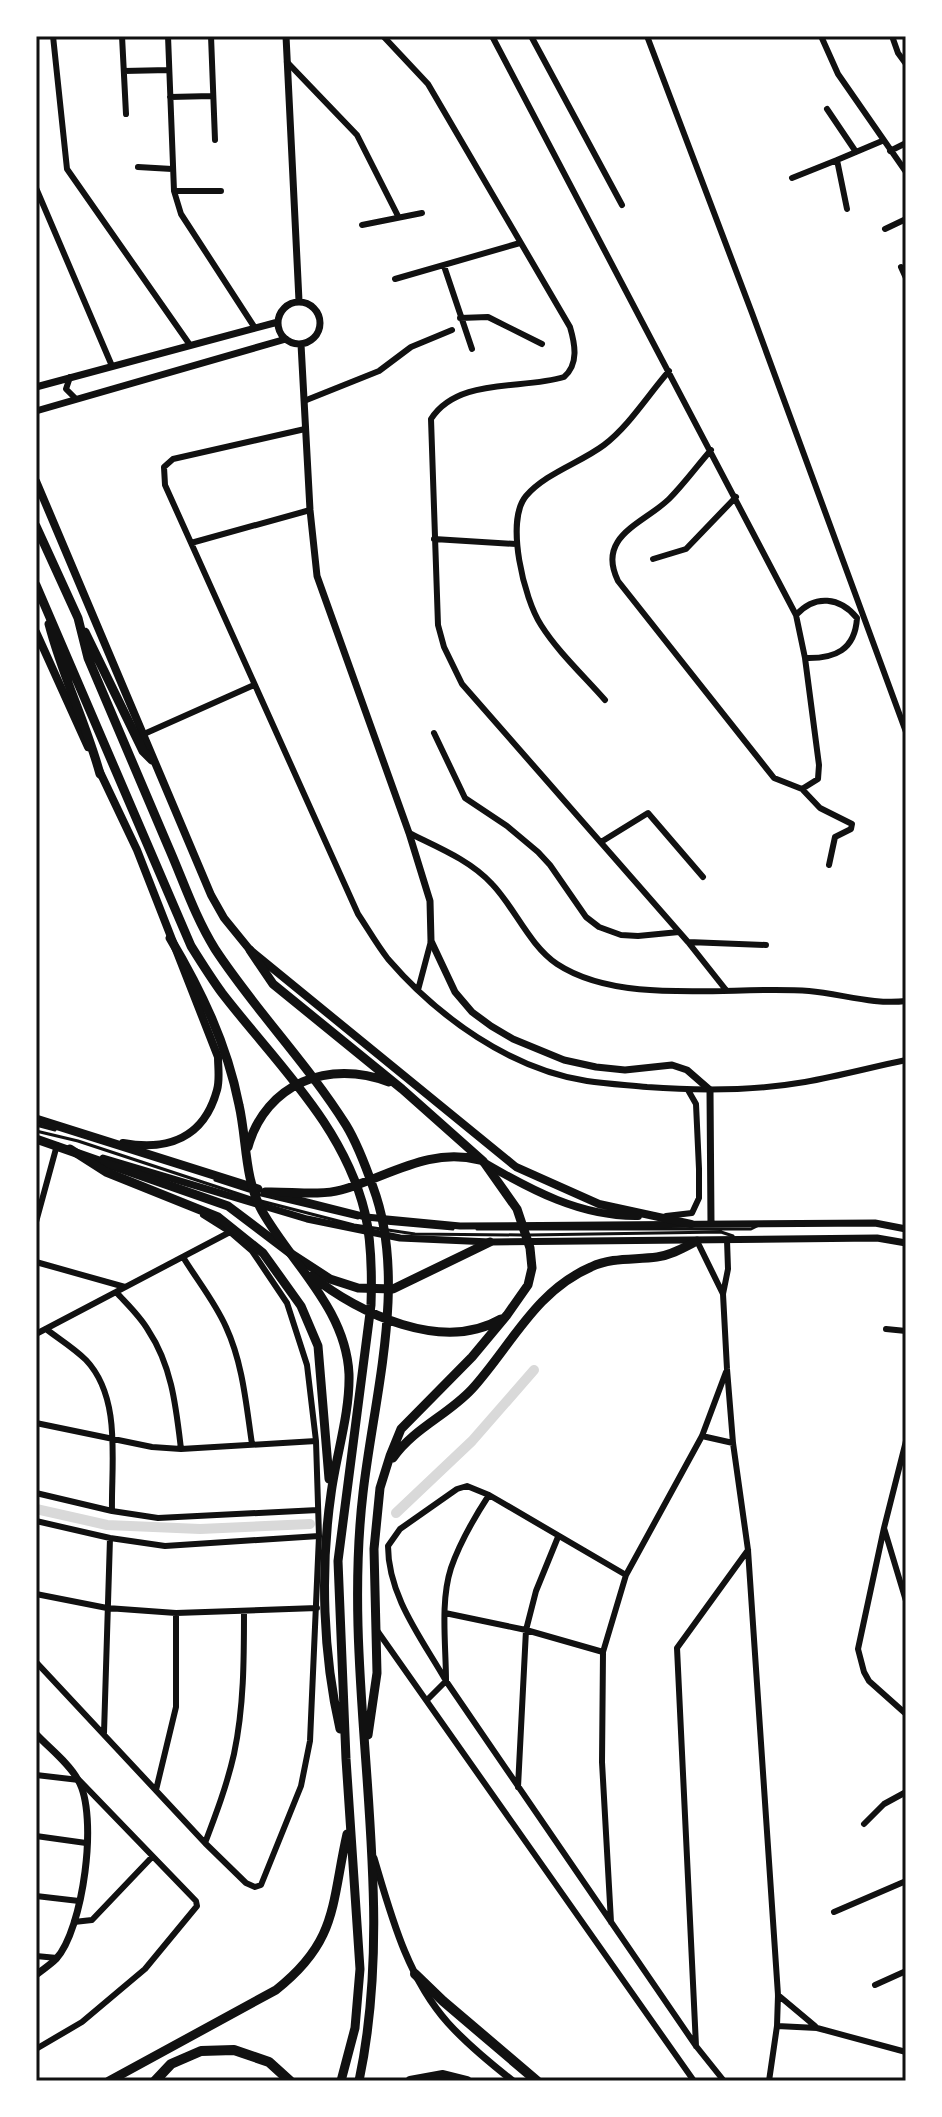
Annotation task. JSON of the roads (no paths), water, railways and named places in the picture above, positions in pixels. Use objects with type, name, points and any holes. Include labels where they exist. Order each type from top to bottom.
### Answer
[{"type":"highway","points":[[415,1974],[537,2081]]},
{"type":"highway","points":[[155,2081],[171,2064],[201,2051],[234,2050],[269,2062],[290,2081]]},
{"type":"highway","points":[[410,2081],[443,2075],[467,2081]]},
{"type":"main road","points":[[36,481],[211,895],[224,918],[273,984],[402,1089],[483,1161],[541,1194],[563,1202],[617,1216],[651,1216]]},
{"type":"main road","points":[[36,526],[143,751],[152,760]]},
{"type":"main road","points":[[36,585],[191,946],[222,992],[285,1066],[317,1113],[347,1162],[365,1213],[372,1271],[371,1305],[338,1561],[360,1969],[355,2028],[341,2081]]},
{"type":"main road","points":[[42,597],[56,655],[92,744],[100,774]]},
{"type":"main road","points":[[78,618],[88,658],[203,927],[265,1019],[348,1128],[382,1216],[387,1251],[387,1314],[360,1529],[358,1641],[372,1850],[373,1986],[369,2034],[359,2081]]},
{"type":"main road","points":[[37,635],[137,850],[218,1057],[217,1091],[196,1130],[174,1143],[146,1147],[102,1140]]},
{"type":"main road","points":[[170,938],[217,1026],[234,1080],[252,1188],[271,1226],[333,1317],[341,1336],[349,1386],[331,1495]]},
{"type":"main road","points":[[250,950],[516,1167],[599,1204],[691,1224]]},
{"type":"main road","points":[[246,1153],[256,1125],[265,1112],[287,1091],[314,1077],[359,1073],[374,1076],[402,1089]]},
{"type":"main road","points":[[36,1122],[265,1192],[338,1191],[420,1160],[466,1157],[483,1161],[517,1209],[530,1248],[532,1268],[528,1285],[472,1357],[401,1429],[380,1488],[374,1549],[377,1673],[365,1754]]},
{"type":"main road","points":[[36,1135],[122,1170],[228,1206],[330,1279],[358,1288],[393,1289],[490,1242]]},
{"type":"main road","points":[[70,1149],[106,1172],[218,1217],[237,1229],[263,1253],[301,1306],[318,1346],[331,1495],[327,1611],[332,1692],[346,1753]]},
{"type":"main road","points":[[387,1467],[397,1452],[423,1427],[452,1408],[473,1388],[542,1300],[559,1285],[592,1266],[616,1260],[659,1257],[697,1241]]},
{"type":"main road","points":[[303,1270],[366,1313],[412,1326],[462,1331],[489,1326],[507,1315]]},
{"type":"main road","points":[[109,2081],[276,1990],[297,1974],[313,1955],[327,1930],[350,1823]]},
{"type":"street","points":[[53,36],[67,169],[190,345]]},
{"type":"street","points":[[122,36],[126,114]]},
{"type":"street","points":[[168,36],[174,191],[181,214],[255,328]]},
{"type":"street","points":[[211,36],[215,140]]},
{"type":"street","points":[[286,36],[299,301]]},
{"type":"street","points":[[383,36],[428,84],[570,327],[575,342],[574,360],[570,372],[564,377],[474,391],[452,399],[431,419],[438,625],[444,647],[462,684],[688,942],[726,990]]},
{"type":"street","points":[[492,36],[796,615],[819,765],[818,779],[802,789]]},
{"type":"street","points":[[531,36],[622,205]]},
{"type":"street","points":[[647,36],[906,732]]},
{"type":"street","points":[[821,36],[838,74],[906,172]]},
{"type":"street","points":[[892,36],[906,64]]},
{"type":"street","points":[[287,62],[357,135],[398,216]]},
{"type":"street","points":[[124,71],[169,70]]},
{"type":"street","points":[[170,97],[212,96]]},
{"type":"street","points":[[827,109],[856,152]]},
{"type":"street","points":[[792,178],[882,141]]},
{"type":"street","points":[[890,151],[906,143]]},
{"type":"street","points":[[837,160],[847,209]]},
{"type":"street","points":[[138,167],[172,169]]},
{"type":"street","points":[[36,188],[112,366]]},
{"type":"street","points":[[174,191],[221,191]]},
{"type":"street","points":[[362,225],[422,213]]},
{"type":"street","points":[[885,229],[906,219]]},
{"type":"street","points":[[395,279],[520,243]]},
{"type":"street","points":[[444,266],[472,349]]},
{"type":"street","points":[[901,267],[906,278]]},
{"type":"street","points":[[299,301],[313,306],[321,318],[319,333],[308,343],[301,344],[286,339],[279,332],[278,322],[284,307],[299,301]]},
{"type":"street","points":[[460,318],[488,317],[542,344]]},
{"type":"street","points":[[36,387],[278,322]]},
{"type":"street","points":[[304,401],[379,371],[422,341],[452,330]]},
{"type":"street","points":[[36,411],[286,339]]},
{"type":"street","points":[[301,344],[310,510],[317,576],[409,833],[430,901],[431,941],[418,990]]},
{"type":"street","points":[[605,700],[542,628],[533,613],[516,544],[517,514],[526,496],[540,484],[605,445],[669,371]]},
{"type":"street","points":[[70,377],[66,389],[76,399]]},
{"type":"street","points":[[305,429],[173,459],[164,467],[165,485],[358,914],[387,957],[418,990],[459,1025],[495,1048],[545,1070],[586,1081],[710,1090],[805,1082],[906,1060]]},
{"type":"street","points":[[711,450],[669,499],[621,536],[614,547],[613,571],[774,778],[802,789],[820,808],[852,824],[851,829],[835,837],[829,865]]},
{"type":"street","points":[[653,559],[686,549],[736,497]]},
{"type":"street","points":[[191,543],[310,510]]},
{"type":"street","points":[[434,539],[516,544]]},
{"type":"street","points":[[796,615],[803,607],[828,600],[839,602],[861,617]]},
{"type":"street","points":[[805,658],[842,653],[854,638],[861,617]]},
{"type":"street","points":[[144,734],[254,685]]},
{"type":"street","points":[[434,733],[465,798],[507,826],[538,852],[586,917],[599,927],[621,935],[679,932]]},
{"type":"street","points":[[601,842],[648,813],[703,877]]},
{"type":"street","points":[[409,833],[466,862],[489,880],[541,950],[570,971],[605,983],[633,988],[809,991],[875,1002],[906,1001]]},
{"type":"street","points":[[431,941],[455,992],[472,1012],[513,1039],[564,1060],[596,1067],[625,1070],[672,1065],[687,1070],[710,1090],[711,1224]]},
{"type":"street","points":[[688,942],[766,945]]},
{"type":"street","points":[[651,1216],[692,1213],[697,1206],[696,1104],[688,1090]]},
{"type":"street","points":[[36,1222],[57,1145]]},
{"type":"street","points":[[70,1149],[268,1208],[348,1229],[400,1238],[490,1242],[877,1238],[906,1243]]},
{"type":"street","points":[[265,1192],[329,1210],[460,1226],[875,1223],[906,1229]]},
{"type":"street","points":[[36,1662],[205,1843],[246,1883],[255,1887],[261,1885],[301,1786],[310,1741],[319,1536],[316,1441],[307,1365],[287,1303],[252,1251],[230,1232],[165,1195]]},
{"type":"street","points":[[36,1334],[230,1232]]},
{"type":"street","points":[[727,1240],[728,1269],[723,1294],[727,1369],[733,1443],[748,1550],[778,1995],[769,2081]]},
{"type":"street","points":[[697,1241],[723,1294]]},
{"type":"street","points":[[183,1257],[232,1341],[240,1368],[252,1444]]},
{"type":"street","points":[[36,1262],[126,1287]]},
{"type":"street","points":[[116,1292],[148,1329],[165,1361],[176,1403],[181,1449]]},
{"type":"street","points":[[46,1329],[87,1361],[101,1382],[110,1416],[112,1511]]},
{"type":"street","points":[[886,1329],[906,1331]]},
{"type":"street","points":[[611,1923],[602,1762],[603,1652],[626,1575],[702,1436],[727,1369]]},
{"type":"street","points":[[36,1423],[152,1447],[181,1449],[316,1441]]},
{"type":"street","points":[[702,1436],[733,1443]]},
{"type":"street","points":[[906,1441],[858,1649],[869,1681],[906,1714]]},
{"type":"street","points":[[626,1575],[489,1495],[467,1486],[457,1489],[400,1529],[388,1546],[392,1580],[405,1610],[446,1681],[696,2046],[724,2081]]},
{"type":"street","points":[[36,1493],[158,1518],[318,1510]]},
{"type":"street","points":[[428,1699],[446,1681],[445,1613],[450,1570],[469,1527],[489,1495]]},
{"type":"street","points":[[36,1521],[110,1538],[165,1546],[319,1536]]},
{"type":"street","points":[[884,1528],[906,1601]]},
{"type":"street","points":[[518,1788],[526,1630],[536,1591],[558,1537]]},
{"type":"street","points":[[104,1733],[110,1538]]},
{"type":"street","points":[[696,2046],[677,1648],[748,1550]]},
{"type":"street","points":[[36,1594],[107,1608],[176,1613],[317,1608]]},
{"type":"street","points":[[205,1843],[223,1794],[240,1719],[244,1611]]},
{"type":"street","points":[[156,1790],[176,1707],[176,1613]]},
{"type":"street","points":[[445,1613],[526,1630],[603,1652]]},
{"type":"street","points":[[376,1628],[694,2081]]},
{"type":"street","points":[[36,1734],[196,1901],[197,1906],[145,1969],[82,2022],[36,2049]]},
{"type":"street","points":[[36,1775],[79,1780]]},
{"type":"street","points":[[36,1975],[57,1958],[74,1922],[85,1885],[86,1818],[79,1780]]},
{"type":"street","points":[[864,1824],[884,1804],[906,1792]]},
{"type":"street","points":[[36,1836],[86,1843]]},
{"type":"street","points":[[372,1850],[395,1928],[415,1974],[446,2021],[513,2081]]},
{"type":"street","points":[[74,1922],[92,1920],[152,1857]]},
{"type":"street","points":[[834,1912],[906,1881]]},
{"type":"street","points":[[36,1896],[79,1901]]},
{"type":"street","points":[[36,1956],[57,1958]]},
{"type":"street","points":[[875,1985],[906,1971]]},
{"type":"street","points":[[778,1995],[817,2028]]},
{"type":"street","points":[[777,2026],[817,2028],[906,2052]]},
{"type":"lane","points":[[36,1122],[272,1199],[338,1215],[409,1226],[517,1230],[751,1229],[763,1223]]},
{"type":"lane","points":[[36,1135],[70,1149]]},
{"type":"lane","points":[[36,1135],[78,1141],[282,1208],[354,1225],[415,1234],[721,1232],[743,1240]]},
{"type":"lane","points":[[84,1138],[102,1140]]},
{"type":"waterway","points":[[396,1513],[472,1441],[534,1370]]},
{"type":"waterway","points":[[36,1509],[107,1525],[200,1529],[310,1524]]}]
